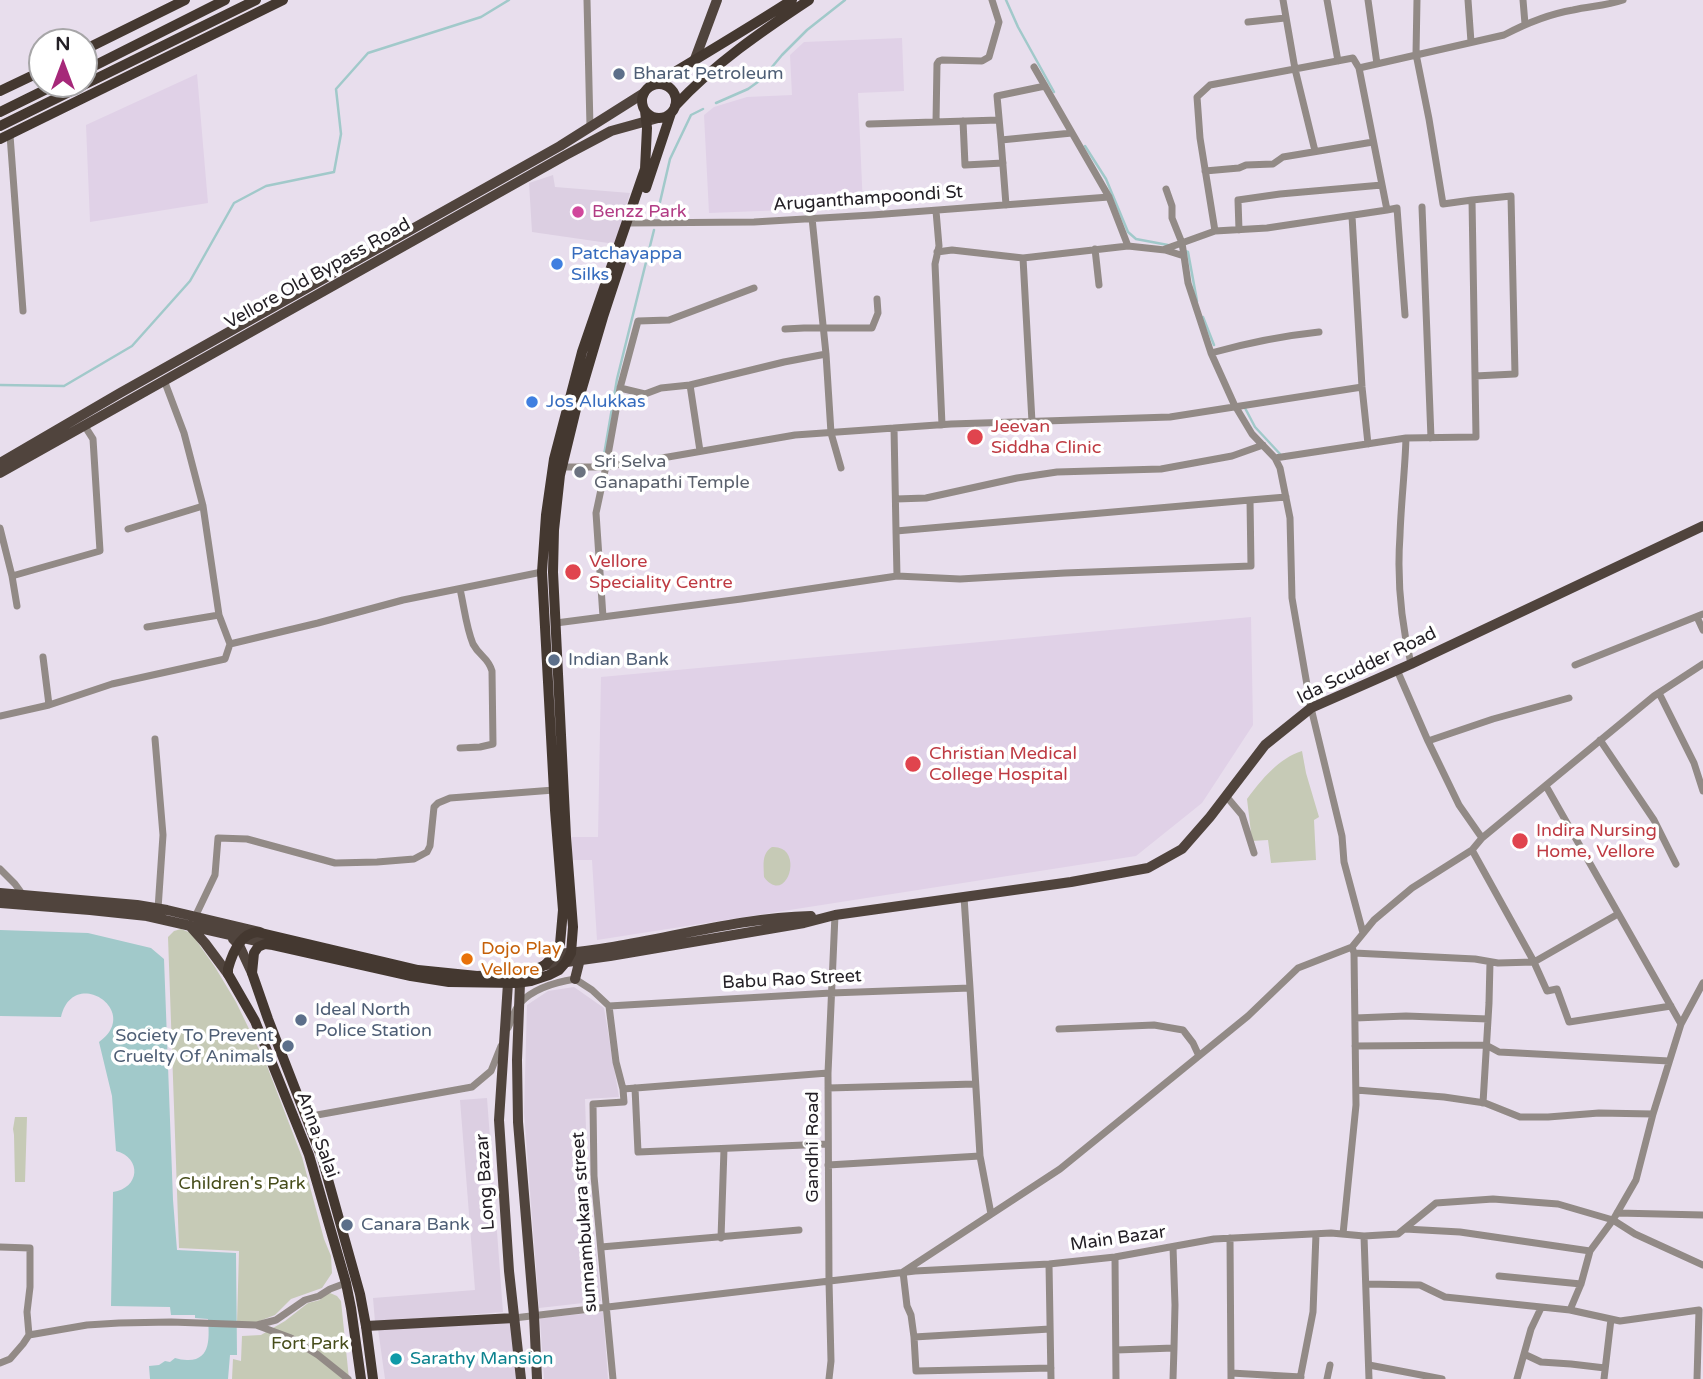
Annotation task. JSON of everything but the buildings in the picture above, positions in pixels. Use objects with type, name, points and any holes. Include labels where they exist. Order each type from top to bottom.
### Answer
[{"type":"highway","points":[[98,43],[185,0]]},
{"type":"highway","points":[[98,64],[225,0]]},
{"type":"highway","points":[[0,126],[256,0]]},
{"type":"highway","points":[[5,137],[283,0]]},
{"type":"highway","points":[[631,223],[645,169],[650,116],[642,102],[644,93],[792,0]]},
{"type":"highway","points":[[650,116],[663,117],[688,91],[756,34],[809,0]]},
{"type":"highway","points":[[0,91],[28,78]]},
{"type":"highway","points":[[228,974],[238,940],[251,933],[265,933],[418,970],[477,976],[532,971],[545,965],[560,944],[563,910],[542,572],[546,515],[582,352],[673,109],[675,96],[670,88],[655,84]]},
{"type":"highway","points":[[0,112],[28,98]]},
{"type":"highway","points":[[45,104],[53,114]]},
{"type":"highway","points":[[252,973],[254,953],[258,947],[265,944],[449,982],[514,983],[549,975],[575,956],[566,837],[553,572],[558,467]]},
{"type":"highway","name":"Anna Salai","points":[[252,973],[322,1158],[360,1294],[373,1379]]},
{"type":"highway","name":"Anna Salai","points":[[228,974],[255,1021],[309,1155],[346,1283],[360,1379]]},
{"type":"main road","points":[[695,59],[717,0]]},
{"type":"main road","name":"Vellore Old Bypass Road","points":[[0,463],[536,160],[644,93]]},
{"type":"main road","name":"Vellore Old Bypass Road","points":[[0,473],[566,155],[611,131],[650,116]]},
{"type":"main road","name":"Ida Scudder Road","points":[[575,956],[775,918],[835,915],[1071,882],[1148,868],[1182,849],[1210,817],[1265,744],[1311,708],[1411,664],[1703,526]]},
{"type":"main road","points":[[0,893],[137,905],[223,928],[238,940],[252,973]]},
{"type":"main road","points":[[0,903],[192,921],[265,933]]},
{"type":"main road","points":[[192,921],[228,974]]},
{"type":"main road","points":[[238,940],[273,945]]},
{"type":"main road","points":[[555,954],[575,956]]},
{"type":"main road","points":[[545,965],[575,956]]},
{"type":"main road","points":[[575,956],[575,979]]},
{"type":"main road","points":[[514,983],[519,1005],[518,1122],[537,1379]]},
{"type":"main road","name":"Long Bazar","points":[[514,983],[503,1039],[499,1120],[509,1271],[521,1379]]},
{"type":"main road","points":[[366,1326],[514,1318]]},
{"type":"street","points":[[587,0],[590,127]]},
{"type":"street","points":[[936,122],[937,64],[942,60],[982,61],[989,57],[999,22],[992,0]]},
{"type":"street","points":[[1283,0],[1295,69],[1315,151]]},
{"type":"street","points":[[1328,0],[1338,61]]},
{"type":"street","points":[[1368,0],[1377,64]]},
{"type":"street","points":[[1417,0],[1416,54],[1443,204],[1511,196],[1515,374],[1475,376]]},
{"type":"street","points":[[1468,0],[1471,41]]},
{"type":"street","points":[[1523,0],[1525,24]]},
{"type":"street","points":[[1359,68],[1504,35],[1525,24],[1571,10],[1581,4],[1611,4],[1623,0]]},
{"type":"street","points":[[1248,22],[1285,18]]},
{"type":"street","points":[[1215,231],[1200,138],[1197,97],[1210,85],[1353,58],[1359,68],[1387,210]]},
{"type":"street","points":[[1034,67],[1109,197],[1128,246]]},
{"type":"street","points":[[1006,205],[997,96],[1045,86]]},
{"type":"street","points":[[869,124],[999,120]]},
{"type":"street","points":[[963,121],[965,165],[1003,163]]},
{"type":"street","points":[[1001,140],[1072,133]]},
{"type":"street","points":[[5,137],[23,311]]},
{"type":"street","points":[[1205,171],[1273,164],[1283,157],[1373,142]]},
{"type":"street","points":[[1239,230],[1238,200],[1382,185]]},
{"type":"street","points":[[1166,189],[1172,205],[1172,218],[1182,243],[1188,283],[1211,353],[1235,406],[1252,434],[1275,458],[1280,468],[1290,518],[1292,598],[1311,708],[1342,836],[1344,862],[1363,933]]},
{"type":"street","name":"Aruganthampoondi St","points":[[631,223],[754,222],[1109,197]]},
{"type":"street","points":[[1275,458],[1406,438],[1476,437],[1472,200]]},
{"type":"street","points":[[1422,206],[1431,438]]},
{"type":"street","points":[[1165,250],[1215,231],[1352,216],[1397,208],[1405,315]]},
{"type":"street","points":[[936,211],[939,246],[935,264],[942,425]]},
{"type":"street","points":[[1352,216],[1368,444]]},
{"type":"street","points":[[812,218],[824,328],[831,433],[841,468]]},
{"type":"street","points":[[937,252],[952,250],[1023,258],[1128,246],[1165,250],[1184,256]]},
{"type":"street","points":[[1095,250],[1099,285]]},
{"type":"street","points":[[1023,258],[1032,422]]},
{"type":"street","points":[[603,617],[596,513],[620,388],[638,321],[669,320],[754,288]]},
{"type":"street","points":[[785,329],[872,328],[878,313],[877,299]]},
{"type":"street","points":[[1211,353],[1286,335],[1319,332]]},
{"type":"street","points":[[620,388],[645,394],[661,388],[690,385],[826,354]]},
{"type":"street","points":[[0,716],[50,705],[112,684],[225,659],[230,644],[219,615],[203,506],[184,433],[164,380]]},
{"type":"street","points":[[690,385],[700,452]]},
{"type":"street","points":[[558,467],[607,466],[795,435],[942,425],[1170,417],[1362,387]]},
{"type":"street","points":[[12,576],[100,551],[93,439],[86,428]]},
{"type":"street","points":[[894,428],[897,576]]},
{"type":"street","points":[[1406,438],[1399,537],[1400,587],[1406,645],[1411,664]]},
{"type":"street","points":[[896,499],[926,498],[1057,472],[1161,469],[1232,456],[1262,445]]},
{"type":"street","points":[[896,531],[1286,497]]},
{"type":"street","points":[[556,624],[897,576],[960,579],[1251,566],[1250,500]]},
{"type":"street","points":[[128,529],[203,506]]},
{"type":"street","points":[[0,528],[12,576],[16,606]]},
{"type":"street","points":[[230,644],[403,600],[542,572]]},
{"type":"street","points":[[460,589],[471,639],[478,653],[489,661],[492,671],[493,744],[460,748]]},
{"type":"street","points":[[147,627],[219,615]]},
{"type":"street","points":[[1575,665],[1700,616],[1703,630]]},
{"type":"street","points":[[43,657],[50,705]]},
{"type":"street","points":[[1343,1234],[1356,1105],[1353,950],[1363,933],[1374,920],[1412,888],[1472,850],[1482,838],[1600,740],[1659,693],[1703,664]]},
{"type":"street","points":[[1397,670],[1459,804],[1482,838]]},
{"type":"street","points":[[1659,693],[1694,763],[1703,791]]},
{"type":"street","points":[[1428,741],[1569,698]]},
{"type":"street","points":[[155,739],[163,835],[158,909]]},
{"type":"street","points":[[1600,740],[1654,820],[1676,864]]},
{"type":"street","points":[[1546,786],[1681,1024]]},
{"type":"street","points":[[192,921],[215,875],[218,838],[247,839],[335,863],[414,859],[427,852],[430,846],[434,807],[438,803],[450,798],[554,790]]},
{"type":"street","points":[[1226,796],[1242,815],[1254,853]]},
{"type":"street","points":[[1472,850],[1534,962],[1547,991],[1557,989],[1569,1022],[1671,1006]]},
{"type":"street","points":[[0,869],[23,895]]},
{"type":"street","points":[[964,897],[980,1156],[991,1214]]},
{"type":"street","points":[[1051,1368],[916,1371],[914,1337],[903,1272],[1060,1169],[1248,1016],[1298,968],[1353,950],[1498,963],[1534,962],[1619,914]]},
{"type":"street","name":"Gandhi Road","points":[[830,1379],[828,1073],[835,915]]},
{"type":"street","points":[[1483,1103],[1490,962]]},
{"type":"street","points":[[306,1117],[472,1087],[491,1071],[519,1005],[532,993],[555,982],[575,979],[609,1006],[616,1062],[623,1089]]},
{"type":"street","points":[[1570,1310],[1590,1251],[1636,1180],[1681,1024],[1703,984]]},
{"type":"street","name":"Babu Rao Street","points":[[609,1006],[970,988]]},
{"type":"street","points":[[1355,1018],[1406,1016],[1488,1019]]},
{"type":"street","points":[[1059,1029],[1154,1025],[1183,1030],[1199,1056]]},
{"type":"street","points":[[1355,1046],[1486,1045],[1499,1052],[1670,1061]]},
{"type":"street","name":"sunnambukara street","points":[[612,1379],[594,1176],[593,1104],[624,1102],[623,1089],[828,1073]]},
{"type":"street","points":[[828,1088],[975,1084]]},
{"type":"street","points":[[635,1088],[638,1152],[828,1144]]},
{"type":"street","points":[[1356,1090],[1483,1103],[1520,1117],[1599,1113],[1653,1114]]},
{"type":"street","points":[[721,1237],[724,1149]]},
{"type":"street","points":[[828,1165],[980,1156]]},
{"type":"street","name":"Main Bazar","points":[[514,1318],[903,1272],[1049,1264],[1115,1257],[1214,1239],[1316,1234],[1398,1234],[1436,1203],[1493,1199],[1558,1204],[1615,1216],[1635,1234],[1703,1265]]},
{"type":"street","points":[[1615,1216],[1703,1215]]},
{"type":"street","points":[[1404,1229],[1461,1232],[1590,1251]]},
{"type":"street","points":[[601,1247],[799,1230]]},
{"type":"street","points":[[1230,1238],[1231,1376],[1300,1378],[1313,1312],[1316,1234]]},
{"type":"street","points":[[1364,1236],[1369,1379]]},
{"type":"street","points":[[0,1247],[30,1248],[27,1312],[29,1335]]},
{"type":"street","points":[[1173,1247],[1174,1379]]},
{"type":"street","points":[[1115,1257],[1116,1379]]},
{"type":"street","points":[[1049,1264],[1051,1379]]},
{"type":"street","points":[[1499,1276],[1581,1284]]},
{"type":"street","points":[[0,1363],[10,1359],[29,1335],[87,1325],[171,1322],[257,1325],[276,1320],[305,1300],[346,1283]]},
{"type":"street","points":[[1366,1284],[1420,1285],[1446,1297],[1570,1310],[1620,1321],[1699,1310],[1697,1379]]},
{"type":"street","points":[[1517,1379],[1531,1329],[1541,1308]]},
{"type":"street","points":[[1604,1379],[1611,1319]]},
{"type":"street","points":[[257,1325],[291,1338],[348,1379]]},
{"type":"street","points":[[914,1337],[1050,1329]]},
{"type":"street","points":[[1116,1350],[1174,1348]]},
{"type":"street","points":[[1524,1354],[1541,1362],[1605,1368]]},
{"type":"street","points":[[1327,1379],[1330,1365]]},
{"type":"street","points":[[1368,1365],[1442,1379]]},
{"type":"shaded area","points":[[902,38],[904,91],[858,93],[863,207],[709,213],[704,115],[714,107],[747,97],[792,95],[790,55],[804,42]]},
{"type":"shaded area","points":[[197,74],[208,203],[90,222],[86,125]]},
{"type":"shaded area","name":"Benzz Park","points":[[553,175],[555,187],[630,193],[615,244],[532,232],[529,183]]},
{"type":"shaded area","name":"Christian Medical College Hospital","points":[[1251,617],[1253,725],[1202,803],[1136,856],[597,940],[592,860],[572,860],[572,837],[598,837],[601,677]]},
{"type":"shaded area","points":[[0,930],[88,933],[151,948],[164,959],[177,1250],[236,1253],[237,1355],[230,1355],[228,1379],[150,1379],[149,1366],[170,1362],[175,1358],[195,1359],[205,1352],[209,1332],[208,1319],[195,1318],[195,1315],[171,1315],[170,1307],[111,1306],[113,1192],[129,1185],[134,1173],[130,1160],[116,1151],[112,1096],[99,1042],[110,1030],[113,1018],[109,1007],[101,998],[90,994],[78,995],[68,1002],[61,1017],[0,1016]]},
{"type":"shaded area","points":[[574,987],[604,1008],[619,1097],[585,1099],[587,1159],[601,1301],[539,1308],[524,1113],[527,1005],[548,991]]},
{"type":"shaded area","points":[[487,1098],[503,1312],[375,1322],[373,1298],[475,1290],[460,1100]]},
{"type":"shaded area","points":[[603,1312],[608,1379],[544,1379],[540,1318]]},
{"type":"shaded area","points":[[511,1322],[517,1379],[385,1379],[378,1329]]},
{"type":"green space","points":[[1302,751],[1319,817],[1314,820],[1316,860],[1271,863],[1268,840],[1252,841],[1247,799],[1278,764]]},
{"type":"green space","points":[[772,847],[782,849],[788,855],[790,864],[786,881],[780,885],[772,885],[764,877],[765,856]]},
{"type":"green space","name":"Children's Park","points":[[181,929],[191,933],[215,967],[236,1002],[267,1066],[302,1157],[331,1256],[332,1273],[322,1288],[291,1299],[275,1315],[257,1322],[237,1323],[239,1251],[179,1248],[168,937]]},
{"type":"green space","points":[[15,1117],[27,1117],[25,1182],[15,1182]]},
{"type":"green space","name":"Fort Park","points":[[330,1293],[341,1301],[349,1379],[232,1379],[233,1359],[241,1361],[242,1336],[261,1335],[308,1303],[320,1300]]},
{"type":"waterway","points":[[0,385],[64,386],[132,346],[190,281],[234,203],[266,186],[334,172],[341,134],[336,89],[368,53],[481,17],[509,0]]},
{"type":"waterway","points":[[716,103],[748,89],[762,79],[807,30],[845,0]]},
{"type":"waterway","points":[[1006,0],[1054,92]]},
{"type":"waterway","points":[[657,215],[670,159],[691,115],[703,109]]},
{"type":"waterway","points":[[1085,146],[1106,179],[1128,232],[1136,239],[1168,245]]},
{"type":"waterway","points":[[604,455],[617,379],[654,230]]},
{"type":"waterway","points":[[1185,251],[1188,252],[1197,301]]},
{"type":"waterway","points":[[1203,317],[1214,345]]},
{"type":"waterway","points":[[1245,408],[1255,427],[1281,455]]},
{"type":"place","name":"Bharat Petroleum","points":[[619,74]]},
{"type":"place","name":"Benzz Park","points":[[578,212]]},
{"type":"place","name":"Patchayappa Silks","points":[[557,264]]},
{"type":"place","name":"Jos Alukkas","points":[[532,402]]},
{"type":"place","name":"Jeevan Siddha Clinic","points":[[975,437]]},
{"type":"place","name":"Sri Selva Ganapathi Temple","points":[[580,472]]},
{"type":"place","name":"Vellore Speciality Centre","points":[[573,572]]},
{"type":"place","name":"Indian Bank","points":[[554,660]]},
{"type":"place","name":"Christian Medical College Hospital","points":[[913,764]]},
{"type":"place","name":"Indira Nursing Home, Vellore","points":[[1520,841]]},
{"type":"place","name":"Dojo Play Vellore","points":[[467,959]]},
{"type":"place","name":"Ideal North Police Station","points":[[301,1020]]},
{"type":"place","name":"Society To Prevent Cruelty Of Animals","points":[[288,1046]]},
{"type":"place","name":"Canara Bank","points":[[347,1225]]},
{"type":"place","name":"Sarathy Mansion","points":[[396,1359]]}]
